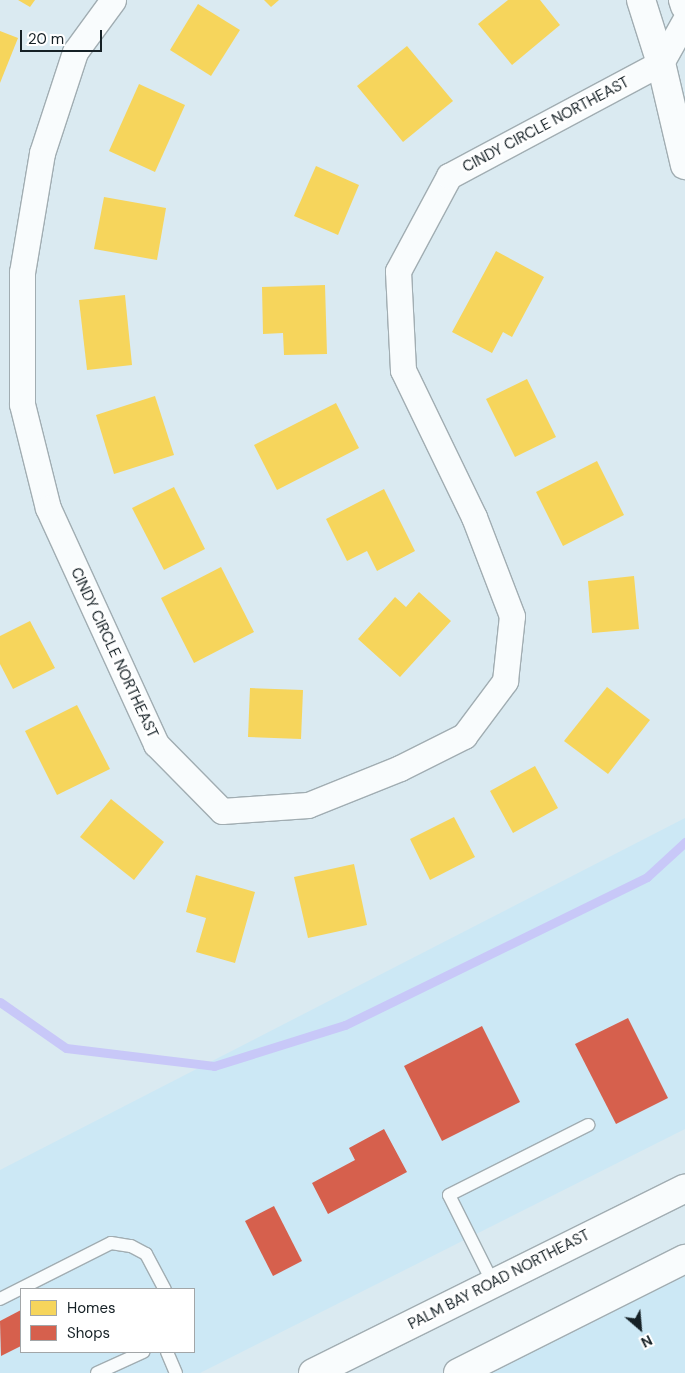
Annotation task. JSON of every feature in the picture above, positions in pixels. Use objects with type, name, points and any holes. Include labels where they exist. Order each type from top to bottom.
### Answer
[{"type":"main road","points":[[641,0],[661,63],[685,165]]},
{"type":"main road","points":[[683,0],[685,6]]},
{"type":"main road","name":"PALM BAY ROAD NORTHEAST","points":[[313,1373],[685,1188]]},
{"type":"main road","points":[[458,1373],[685,1259]]},
{"type":"street","name":"CINDY CIRCLE NORTHEAST","points":[[113,0],[75,52],[42,153],[22,272],[22,404],[48,508],[156,744],[222,811],[308,805],[400,768],[464,736],[505,681],[512,616],[474,517],[403,370],[398,271],[449,176],[661,63]]},
{"type":"street","points":[[661,63],[685,20]]},
{"type":"lane","points":[[493,1283],[449,1195],[588,1125]]},
{"type":"lane","points":[[23,1288],[111,1243],[131,1246],[146,1254],[164,1288]]},
{"type":"lane","points":[[0,1300],[20,1290]]},
{"type":"lane","points":[[97,1373],[141,1353]]},
{"type":"lane","points":[[167,1353],[176,1373]]},
{"type":"shaded area","points":[[685,818],[685,1129],[200,1373],[0,1373],[0,1170]]},
{"type":"shaded area","points":[[685,1276],[685,1373],[492,1373]]},
{"type":"building: Homes","points":[[18,0],[35,0],[30,7]]},
{"type":"building: Homes","points":[[264,0],[279,0],[271,7]]},
{"type":"building: Homes","points":[[508,0],[540,0],[560,25],[512,65],[478,24]]},
{"type":"building: Homes","points":[[198,4],[240,30],[211,76],[170,50]]},
{"type":"building: Homes","points":[[0,31],[18,38],[0,83]]},
{"type":"building: Homes","points":[[407,46],[453,101],[403,142],[357,86]]},
{"type":"building: Homes","points":[[139,84],[185,105],[155,172],[109,151]]},
{"type":"building: Homes","points":[[316,166],[359,185],[338,235],[294,216]]},
{"type":"building: Homes","points":[[104,197],[166,208],[157,260],[94,249]]},
{"type":"building: Homes","points":[[496,251],[544,277],[512,337],[503,332],[492,353],[452,332]]},
{"type":"building: Homes","points":[[325,285],[327,354],[284,355],[283,333],[263,334],[262,287]]},
{"type":"building: Homes","points":[[125,295],[132,365],[87,370],[79,300]]},
{"type":"building: Homes","points":[[527,379],[556,437],[515,457],[486,399]]},
{"type":"building: Homes","points":[[155,396],[174,455],[114,474],[96,415]]},
{"type":"building: Homes","points":[[336,403],[359,448],[277,490],[254,445]]},
{"type":"building: Homes","points":[[597,461],[624,515],[563,546],[536,492]]},
{"type":"building: Homes","points":[[174,487],[205,549],[164,570],[132,508]]},
{"type":"building: Homes","points":[[384,489],[415,551],[377,571],[367,551],[347,561],[326,519]]},
{"type":"building: Homes","points":[[221,567],[254,632],[194,663],[161,598]]},
{"type":"building: Homes","points":[[634,576],[639,629],[592,633],[588,581]]},
{"type":"building: Homes","points":[[419,592],[451,621],[400,677],[358,639],[395,597],[406,607]]},
{"type":"building: Homes","points":[[30,621],[55,668],[13,689],[0,664],[0,636]]},
{"type":"building: Homes","points":[[607,687],[650,720],[608,774],[564,741]]},
{"type":"building: Homes","points":[[250,688],[303,690],[301,739],[248,737]]},
{"type":"building: Homes","points":[[77,705],[110,769],[57,795],[25,731]]},
{"type":"building: Homes","points":[[535,766],[558,808],[513,833],[490,791]]},
{"type":"building: Homes","points":[[111,799],[164,842],[134,880],[80,837]]},
{"type":"building: Homes","points":[[454,817],[475,857],[430,880],[410,839]]},
{"type":"building: Homes","points":[[354,864],[367,925],[308,938],[294,877]]},
{"type":"building: Homes","points":[[196,875],[255,892],[235,963],[196,952],[206,918],[186,912]]},
{"type":"building: Shops","points":[[628,1018],[668,1098],[616,1124],[575,1044]]},
{"type":"building: Shops","points":[[482,1026],[520,1102],[442,1141],[404,1066]]},
{"type":"building: Shops","points":[[384,1129],[407,1172],[328,1214],[312,1183],[355,1160],[349,1148]]},
{"type":"building: Shops","points":[[274,1206],[302,1261],[273,1276],[245,1221]]},
{"type":"building: Shops","points":[[20,1311],[20,1346],[1,1356],[0,1321]]},
{"type":"waterway","points":[[0,1002],[66,1048],[214,1066],[345,1025],[647,877],[685,842]]}]
